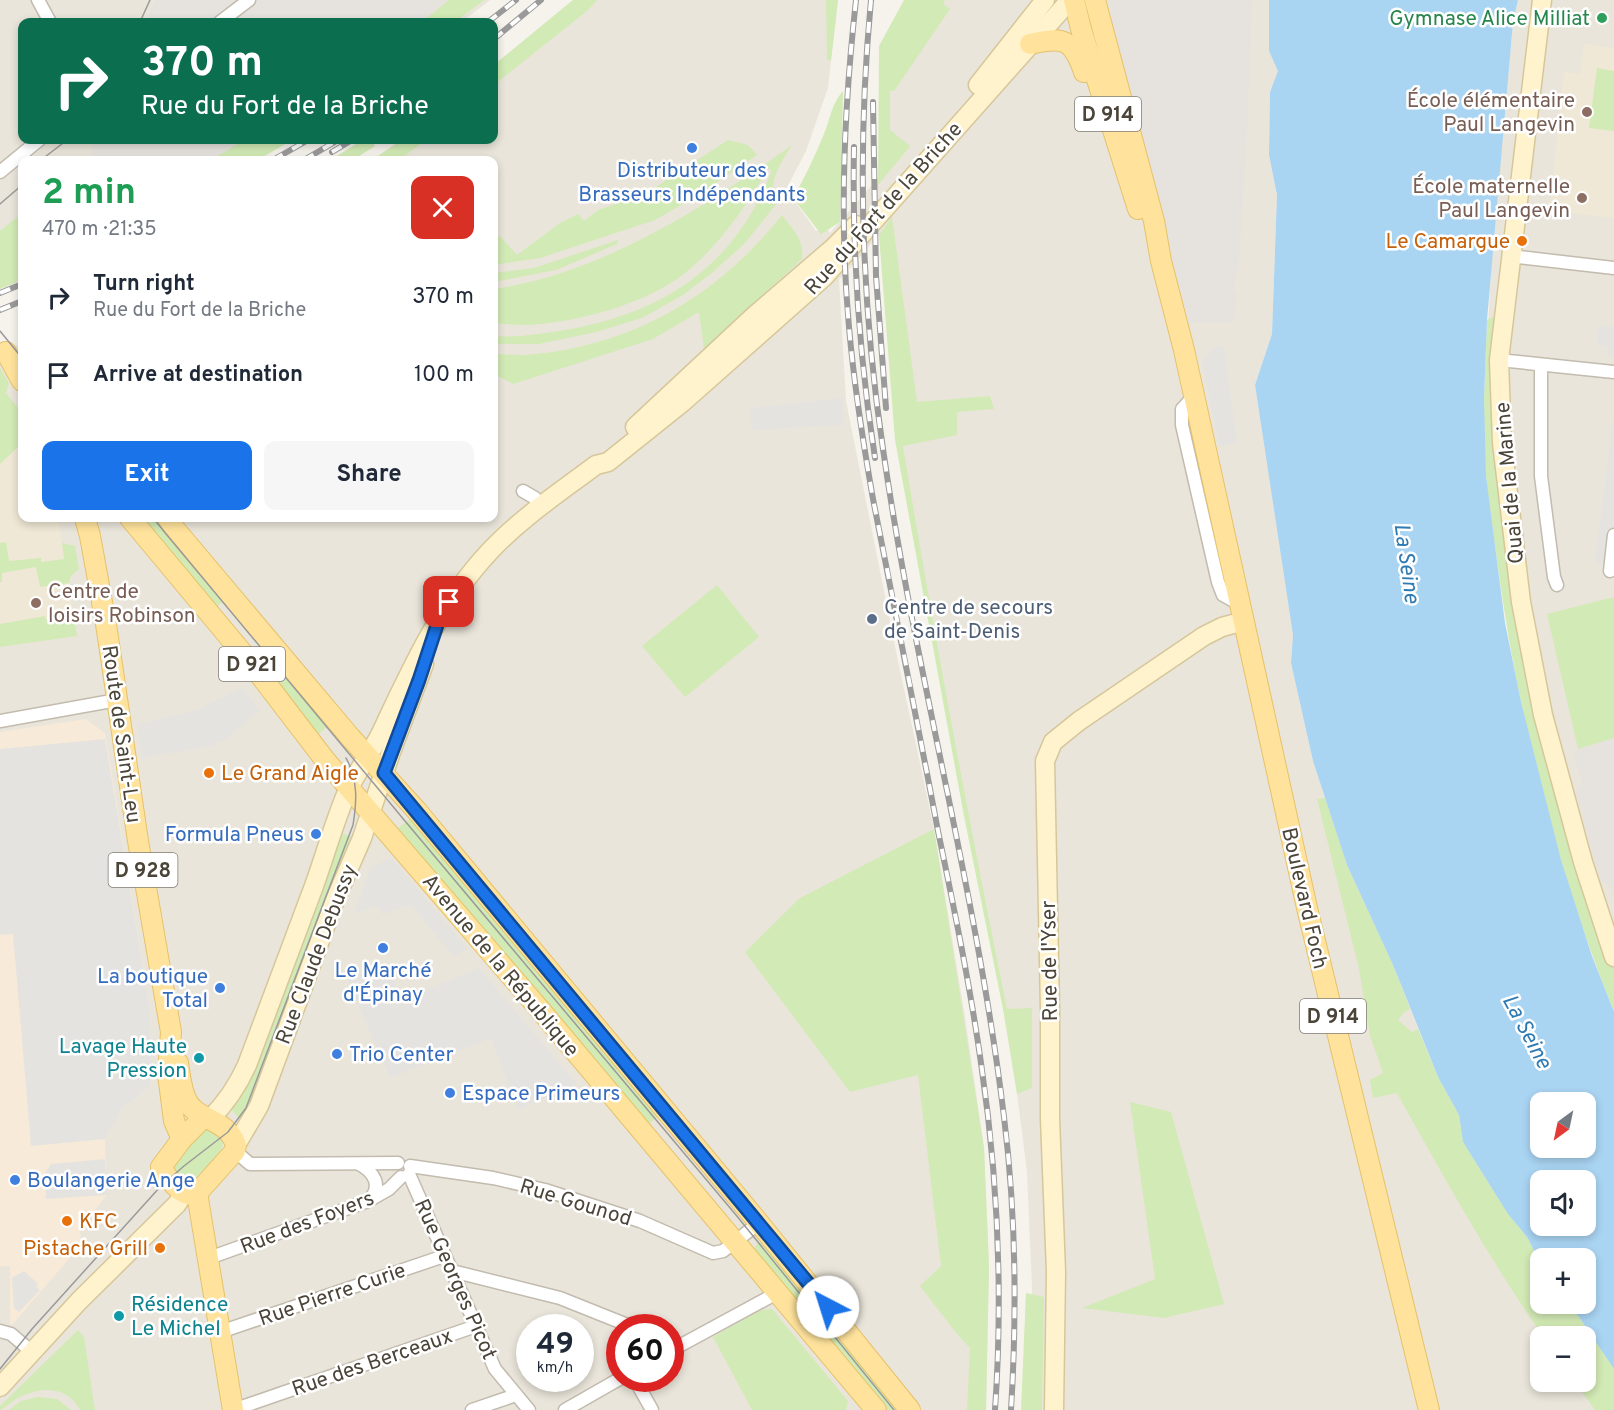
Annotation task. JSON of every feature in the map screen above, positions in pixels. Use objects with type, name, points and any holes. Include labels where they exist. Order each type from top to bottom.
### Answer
[{"type":"main road","name":"Rue du Fort de la Briche","points":[[596,465],[602,453],[642,420],[851,230],[987,74],[1045,0]]},
{"type":"main road","name":"Rue du Fort de la Briche","points":[[371,750],[409,673],[449,602],[488,552],[510,531],[596,465],[608,462],[644,435],[824,277],[1030,44],[1072,0]]},
{"type":"main road","name":"D 914","points":[[1072,0],[1137,206],[1161,261]]},
{"type":"main road","name":"D 914","points":[[1095,0],[1154,221],[1161,261]]},
{"type":"main road","name":"Quai de la Marine","points":[[1542,0],[1499,360],[1502,443],[1521,602],[1543,715],[1583,862],[1614,957]]},
{"type":"main road","points":[[1030,44],[1050,39],[1067,43],[1080,59],[1091,88],[1104,103]]},
{"type":"main road","name":"Boulevard Foch","points":[[1161,261],[1243,613],[1307,908],[1429,1410]]},
{"type":"main road","points":[[18,365],[6,352],[18,374]]},
{"type":"main road","name":"Avenue de la République","points":[[133,522],[249,662],[319,753],[535,1003],[777,1293],[868,1408]]},
{"type":"main road","name":"Avenue de la République","points":[[170,522],[249,619],[386,766],[910,1410]]},
{"type":"main road","name":"Route de Saint-Leu","points":[[90,524],[171,1039],[187,1101],[207,1118]]},
{"type":"main road","name":"Rue de l'Yser","points":[[1054,1410],[1056,1272],[1050,1119],[1045,761],[1053,742],[1079,721],[1204,636],[1243,613]]},
{"type":"main road","name":"Rue du Fort de la Briche","points":[[386,766],[419,680],[439,619]]},
{"type":"main road","name":"Rue Claude Debussy","points":[[207,1118],[228,1098],[240,1082],[315,885],[337,817],[349,788],[371,750]]},
{"type":"main road","name":"Rue Claude Debussy","points":[[236,1148],[256,1114],[335,900],[371,813],[386,766]]},
{"type":"main road","name":"Route de Saint-Leu","points":[[171,1039],[168,1074],[174,1121],[182,1139]]},
{"type":"main road","points":[[207,1118],[182,1139],[161,1167],[190,1193],[209,1258],[233,1410]]},
{"type":"main road","name":"D 928","points":[[207,1118],[220,1124],[234,1139],[236,1148]]},
{"type":"main road","points":[[0,1387],[177,1204],[236,1148]]},
{"type":"street","points":[[38,0],[48,18]]},
{"type":"street","points":[[225,18],[249,0]]},
{"type":"street","points":[[19,156],[34,144]]},
{"type":"street","points":[[0,171],[18,157]]},
{"type":"street","points":[[1510,256],[1614,268]]},
{"type":"street","points":[[1499,360],[1614,372]]},
{"type":"street","points":[[1540,365],[1541,476],[1554,577],[1557,585]]},
{"type":"street","points":[[523,491],[534,498],[540,507]]},
{"type":"street","points":[[1610,571],[1614,535]]},
{"type":"street","points":[[0,721],[117,700]]},
{"type":"street","name":"Rue Gounod","points":[[236,1148],[250,1164],[359,1164],[493,1178],[546,1190],[640,1221],[713,1253],[721,1252],[734,1243]]},
{"type":"street","points":[[359,1164],[370,1171],[376,1183],[375,1192],[368,1201]]},
{"type":"street","name":"Rue des Foyers","points":[[209,1258],[368,1201],[389,1189],[404,1170]]},
{"type":"street","name":"Rue Georges Picot","points":[[404,1170],[495,1369],[530,1410]]},
{"type":"street","points":[[734,1243],[759,1223]]},
{"type":"street","name":"Rue Pierre Curie","points":[[220,1332],[444,1256]]},
{"type":"street","points":[[452,1271],[560,1298],[606,1316]]},
{"type":"street","points":[[684,1341],[777,1293]]},
{"type":"street","name":"Rue des Berceaux","points":[[233,1410],[476,1326]]},
{"type":"street","points":[[5,1332],[32,1352]]},
{"type":"street","points":[[565,1410],[606,1387]]},
{"type":"street","points":[[642,1392],[652,1410]]},
{"type":"street","points":[[472,1410],[516,1395]]},
{"type":"shaded area","points":[[0,0],[490,0],[467,18],[18,18],[18,144],[283,144],[264,156],[18,156],[18,278],[0,286]]},
{"type":"shaded area","points":[[156,0],[449,0],[427,18],[147,18]]},
{"type":"shaded area","points":[[573,0],[838,0],[828,88],[806,151],[786,189],[816,231],[827,228],[830,233],[906,146],[888,129],[890,91],[904,0],[1269,0],[1269,51],[1279,71],[1270,92],[1269,155],[1277,195],[1272,334],[1255,385],[1293,635],[1291,663],[1313,761],[1347,865],[1393,965],[1463,1142],[1531,1248],[1530,1314],[1574,1314],[1583,1326],[1530,1326],[1530,1392],[1596,1392],[1596,1344],[1614,1369],[1614,1410],[1026,1410],[1032,1288],[1027,1172],[1013,1062],[900,447],[883,231],[839,280],[846,401],[934,829],[984,1148],[989,1266],[986,1410],[0,1410],[0,351],[18,345],[18,522],[498,522],[498,156],[378,156],[395,144],[498,144],[498,62]]},
{"type":"shaded area","points":[[1109,0],[1252,0],[1247,132],[1239,261],[1234,290],[1237,294],[1233,323],[1189,323],[1116,46]]},
{"type":"shaded area","points":[[1518,0],[1614,0],[1614,1012],[1484,399],[1491,271],[1513,22]]},
{"type":"shaded area","name":"École élémentaire Paul Langevin","points":[[1584,44],[1614,48],[1614,218],[1549,210],[1564,72],[1580,74]]},
{"type":"shaded area","points":[[94,144],[237,144],[218,156],[93,156],[91,148]]},
{"type":"shaded area","points":[[1599,325],[1614,327],[1614,357],[1608,356],[1608,346],[1596,345]]},
{"type":"shaded area","points":[[1224,346],[1237,443],[1219,446],[1202,362],[1214,347]]},
{"type":"shaded area","points":[[842,398],[844,425],[752,430],[750,408]]},
{"type":"shaded area","points":[[1614,413],[1614,555],[1605,564],[1595,562]]},
{"type":"shaded area","points":[[18,439],[18,522],[59,522],[77,636],[0,647],[0,456]]},
{"type":"shaded area","points":[[242,688],[260,710],[223,742],[215,743],[214,746],[142,758],[137,724],[194,711]]},
{"type":"shaded area","points":[[86,719],[105,733],[150,1009],[152,1073],[149,1086],[142,1094],[123,1107],[105,1139],[107,1195],[93,1212],[84,1214],[85,1227],[80,1227],[81,1245],[12,1325],[10,1324],[10,1266],[0,1266],[0,732]]},
{"type":"shaded area","points":[[1614,738],[1614,896],[1610,886],[1600,879],[1576,793],[1582,783],[1573,751]]},
{"type":"shaded area","points":[[105,739],[150,1009],[152,1073],[149,1086],[142,1094],[123,1107],[105,1139],[31,1146],[13,934],[0,935],[0,749]]},
{"type":"shaded area","points":[[391,858],[468,949],[453,956],[411,904],[383,915],[377,905],[354,914],[371,867]]},
{"type":"shaded area","points":[[385,963],[403,999],[479,968],[577,1084],[518,1110],[491,1038],[390,1078],[347,980]]},
{"type":"shaded area","points":[[105,1159],[107,1195],[46,1199],[45,1173],[51,1164]]},
{"type":"shaded area","points":[[24,1271],[38,1284],[36,1287],[40,1290],[19,1312],[14,1308],[12,1278]]},
{"type":"green space","points":[[449,0],[484,0],[460,18],[427,18]]},
{"type":"green space","points":[[573,0],[597,0],[587,11],[498,82],[498,62]]},
{"type":"green space","points":[[826,0],[838,0],[831,60],[827,60]]},
{"type":"green space","points":[[904,0],[945,0],[943,4],[950,9],[894,91],[890,91],[890,130],[910,146],[878,185],[879,46]]},
{"type":"green space","points":[[1597,68],[1614,71],[1614,131],[1589,128]]},
{"type":"green space","points":[[843,91],[840,222],[821,234],[793,198],[817,150],[834,106]]},
{"type":"green space","points":[[728,140],[748,145],[757,155],[695,197],[655,220],[540,258],[498,264],[498,236],[517,255],[560,223],[578,214],[584,221],[598,210],[645,194]]},
{"type":"green space","points":[[237,144],[285,144],[265,156],[218,156]]},
{"type":"green space","points":[[356,144],[374,144],[375,146],[359,156],[337,156]]},
{"type":"green space","points":[[396,144],[421,144],[404,156],[378,156]]},
{"type":"green space","points":[[792,145],[774,180],[773,188],[777,203],[745,243],[683,295],[642,318],[596,332],[539,344],[498,344],[498,336],[542,334],[606,321],[638,310],[667,296],[694,278],[718,257],[739,232],[757,203],[772,170],[768,169],[741,211],[710,250],[669,284],[631,303],[588,316],[526,325],[498,323],[498,288],[534,281],[573,269],[612,253],[688,214]]},
{"type":"green space","points":[[782,215],[800,241],[802,259],[704,349],[699,312],[653,339],[513,384],[498,376],[498,354],[530,355],[608,339],[673,310],[703,291],[731,269]]},
{"type":"green space","points":[[18,216],[18,282],[0,289],[0,231]]},
{"type":"green space","points":[[892,217],[917,402],[990,396],[994,409],[957,412],[957,435],[903,446],[952,728],[1007,1009],[1032,1008],[1032,1088],[1017,1094],[1003,1009],[964,816],[895,440],[879,235]]},
{"type":"green space","points":[[618,240],[617,244],[556,270],[498,281],[498,272],[534,268]]},
{"type":"green space","points":[[1496,315],[1503,497],[1601,936],[1614,969],[1614,1012],[1574,902],[1541,789],[1505,618],[1488,496],[1484,436],[1487,320]]},
{"type":"green space","points":[[0,368],[9,383],[6,393],[18,408],[18,447],[0,464]]},
{"type":"green space","points":[[141,522],[164,522],[226,599],[214,609]]},
{"type":"green space","points":[[6,542],[9,561],[41,558],[41,562],[64,559],[62,543],[75,546],[79,569],[71,576],[69,583],[40,587],[36,567],[2,573],[2,582],[0,582],[0,543]]},
{"type":"green space","points":[[717,585],[759,637],[685,697],[642,646]]},
{"type":"green space","points":[[1614,597],[1614,738],[1578,749],[1547,614]]},
{"type":"green space","points":[[73,611],[77,636],[0,647],[0,624],[45,616],[46,620],[51,619],[51,614]]},
{"type":"green space","points":[[263,643],[330,724],[315,737],[251,653]]},
{"type":"green space","points":[[1325,798],[1347,865],[1393,965],[1410,1009],[1398,1020],[1412,1032],[1418,1029],[1438,1077],[1459,1115],[1463,1142],[1508,1214],[1527,1237],[1533,1248],[1530,1248],[1530,1314],[1576,1314],[1585,1326],[1536,1326],[1485,1247],[1397,1093],[1373,1098],[1370,1080],[1383,1073],[1370,1036],[1359,969],[1317,799]]},
{"type":"green space","points":[[415,814],[662,1113],[645,1127],[396,830]]},
{"type":"green space","points":[[934,829],[984,1148],[989,1266],[986,1410],[967,1410],[970,1348],[920,1286],[941,1266],[918,1075],[850,1092],[745,952],[800,898]]},
{"type":"green space","points":[[338,831],[356,839],[244,1123],[229,1107]]},
{"type":"green space","points":[[1130,1102],[1171,1112],[1224,1304],[1164,1318],[1082,1308],[1155,1279]]},
{"type":"green space","points":[[204,1129],[210,1129],[222,1139],[221,1149],[214,1160],[195,1178],[184,1178],[175,1170],[172,1163]]},
{"type":"green space","points":[[765,1242],[904,1410],[882,1410],[753,1249],[758,1243]]},
{"type":"green space","points":[[1026,1293],[1044,1297],[1042,1410],[1021,1410]]},
{"type":"green space","points":[[772,1309],[848,1401],[846,1410],[752,1410],[713,1337],[761,1310]]},
{"type":"green space","points":[[78,1330],[84,1337],[95,1410],[80,1410],[69,1396],[62,1392],[45,1390],[28,1393],[0,1410],[0,1406]]},
{"type":"green space","points":[[1596,1342],[1614,1369],[1614,1410],[1595,1410],[1582,1392],[1596,1392]]},
{"type":"green space","points":[[38,1397],[57,1399],[71,1410],[9,1410],[21,1401]]},
{"type":"water","name":"La Seine","points":[[1269,0],[1518,0],[1513,22],[1487,320],[1484,399],[1486,476],[1505,623],[1521,702],[1561,860],[1592,956],[1614,1012],[1614,1369],[1596,1342],[1596,1326],[1585,1326],[1576,1314],[1596,1314],[1596,1248],[1533,1248],[1527,1237],[1508,1214],[1463,1142],[1459,1115],[1438,1077],[1393,965],[1347,865],[1313,761],[1291,663],[1293,635],[1255,385],[1272,334],[1277,195],[1269,155],[1270,92],[1278,71],[1269,51]]},
{"type":"tram line","points":[[142,18],[150,0]]},
{"type":"tram line","points":[[46,156],[62,144]]},
{"type":"tram line","points":[[0,204],[18,188]]},
{"type":"tram line","points":[[0,331],[18,353]]},
{"type":"tram line","points":[[156,522],[736,1215],[894,1410]]},
{"type":"tram line","points":[[0,1369],[32,1329],[160,1187],[228,1132],[246,1108],[353,825],[356,791],[353,774],[346,758]]},
{"type":"railway","points":[[493,18],[516,0]]},
{"type":"railway","points":[[498,36],[541,0]]},
{"type":"railway","points":[[856,0],[848,81],[844,164],[844,246],[851,349],[873,499],[972,1005],[987,1106],[995,1193],[999,1280],[995,1410]]},
{"type":"railway","points":[[871,0],[863,169],[870,337],[883,449],[896,533],[978,949],[1004,1117],[1011,1190],[1014,1264],[1011,1410]]},
{"type":"railway","points":[[873,102],[876,276],[886,408]]},
{"type":"railway","points":[[280,156],[301,144]]},
{"type":"railway","points":[[311,156],[331,144]]},
{"type":"railway","points":[[332,152],[345,144]]},
{"type":"railway","points":[[854,147],[854,225],[858,303],[875,458]]},
{"type":"railway","points":[[0,293],[18,286]]},
{"type":"railway","points":[[0,310],[18,303]]},
{"type":"place","name":"Gymnase Alice Milliat","points":[[1602,18]]},
{"type":"place","name":"École élémentaire Paul Langevin","points":[[1587,112]]},
{"type":"place","name":"Distributeur des Brasseurs Indépendants","points":[[692,148]]},
{"type":"place","name":"École maternelle Paul Langevin","points":[[1582,198]]},
{"type":"place","name":"Le Camargue","points":[[1522,241]]},
{"type":"place","name":"Centre de loisirs Robinson","points":[[36,603]]},
{"type":"place","name":"Centre de secours de Saint-Denis","points":[[872,619]]},
{"type":"place","name":"Le Grand Aigle","points":[[209,773]]},
{"type":"place","name":"Formula Pneus","points":[[316,834]]},
{"type":"place","name":"Le Marché d'Épinay","points":[[383,948]]},
{"type":"place","name":"La boutique Total","points":[[220,988]]},
{"type":"place","name":"Trio Center","points":[[337,1054]]},
{"type":"place","name":"Lavage Haute Pression","points":[[199,1058]]},
{"type":"place","name":"Espace Primeurs","points":[[450,1093]]},
{"type":"place","name":"Boulangerie Ange","points":[[15,1180]]},
{"type":"place","name":"KFC","points":[[67,1221]]},
{"type":"place","name":"Pistache Grill","points":[[160,1248]]},
{"type":"place","name":"Résidence Le Michel","points":[[119,1316]]},
{"type":"route","points":[[449,602],[439,619],[384,773],[828,1307]]}]
